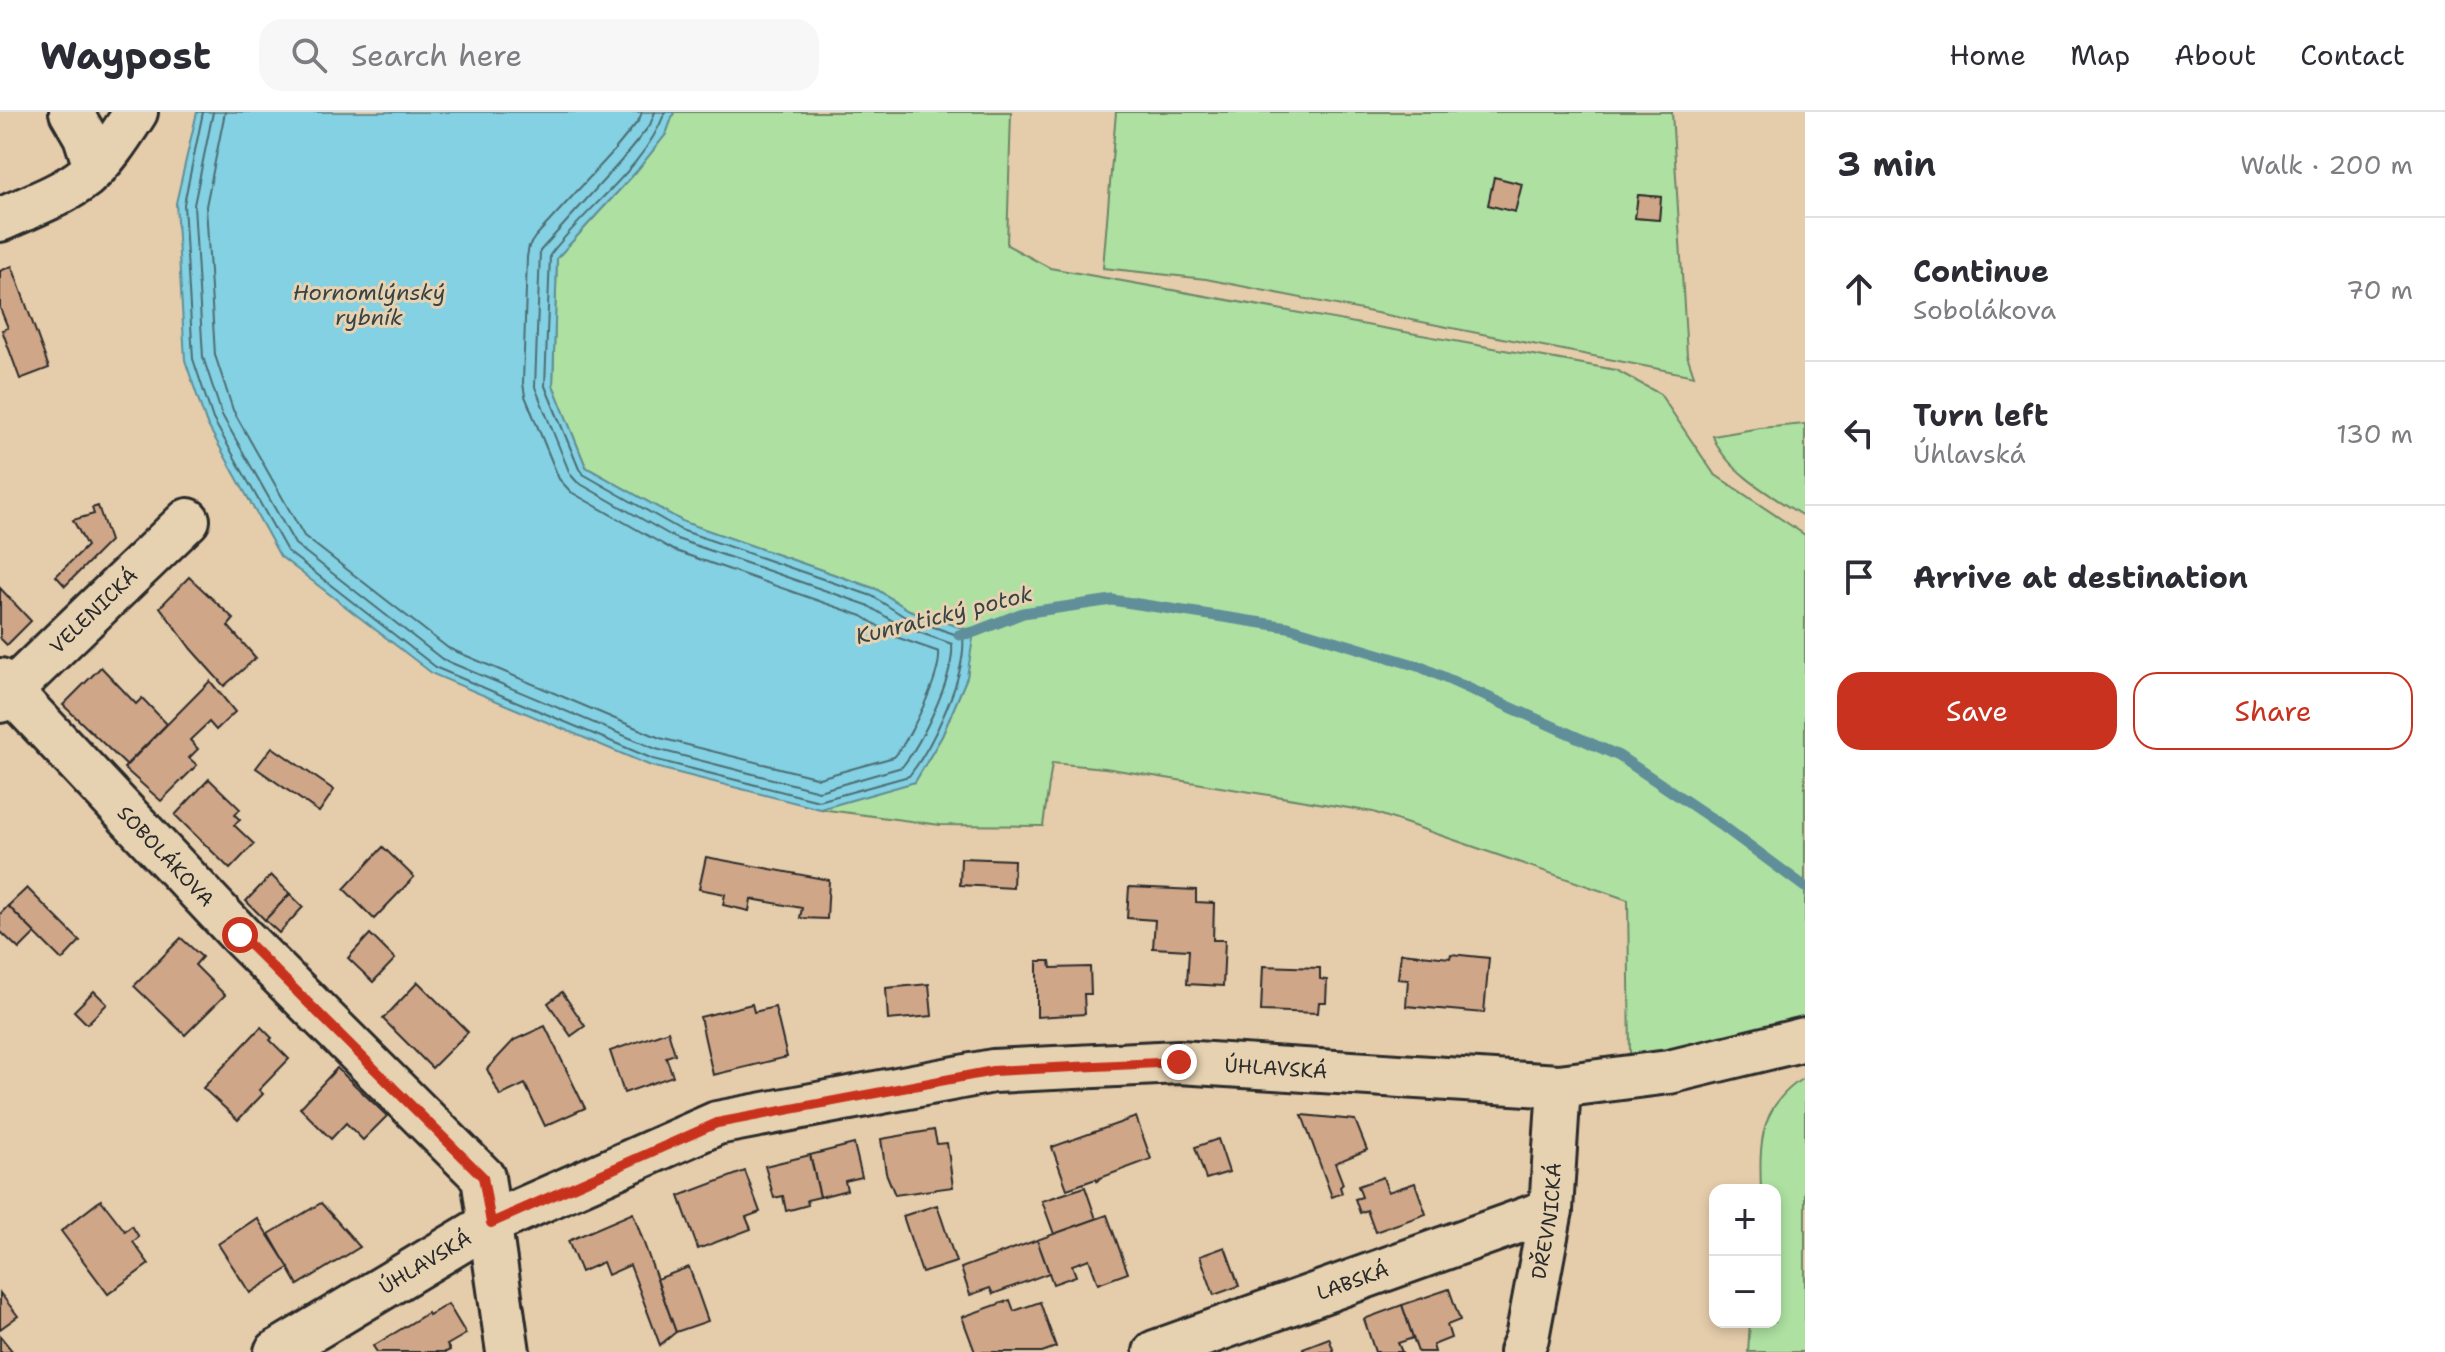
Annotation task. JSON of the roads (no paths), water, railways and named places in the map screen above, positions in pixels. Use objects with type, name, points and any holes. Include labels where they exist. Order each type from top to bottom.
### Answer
[{"type":"street","points":[[71,112],[85,136],[95,167]]},
{"type":"street","points":[[0,220],[56,195],[82,179],[117,141],[136,112]]},
{"type":"street","name":"VELENICKÁ","points":[[3,690],[188,520]]},
{"type":"street","name":"SOBOLÁKOVA","points":[[3,690],[240,935],[483,1177],[508,1352]]},
{"type":"street","name":"ÚHLAVSKÁ","points":[[276,1352],[491,1223],[717,1123],[993,1071],[1179,1062],[1559,1086],[1669,1072],[1805,1039]]},
{"type":"street","name":"DŘEVNICKÁ","points":[[1521,1352],[1527,1338],[1551,1210],[1559,1086]]},
{"type":"street","name":"LABSKÁ","points":[[1155,1352],[1551,1210]]},
{"type":"water","name":"Hornomlýnský rybník","points":[[197,112],[674,112],[666,134],[635,173],[557,258],[553,385],[586,467],[684,522],[876,589],[909,610],[974,632],[967,677],[942,736],[915,782],[820,809],[651,766],[433,674],[280,556],[206,422],[185,360],[176,203]]},
{"type":"waterway","name":"Kunratický potok","points":[[959,635],[1023,613],[1112,600],[1288,627],[1421,667],[1619,756],[1720,824],[1805,887]]}]
